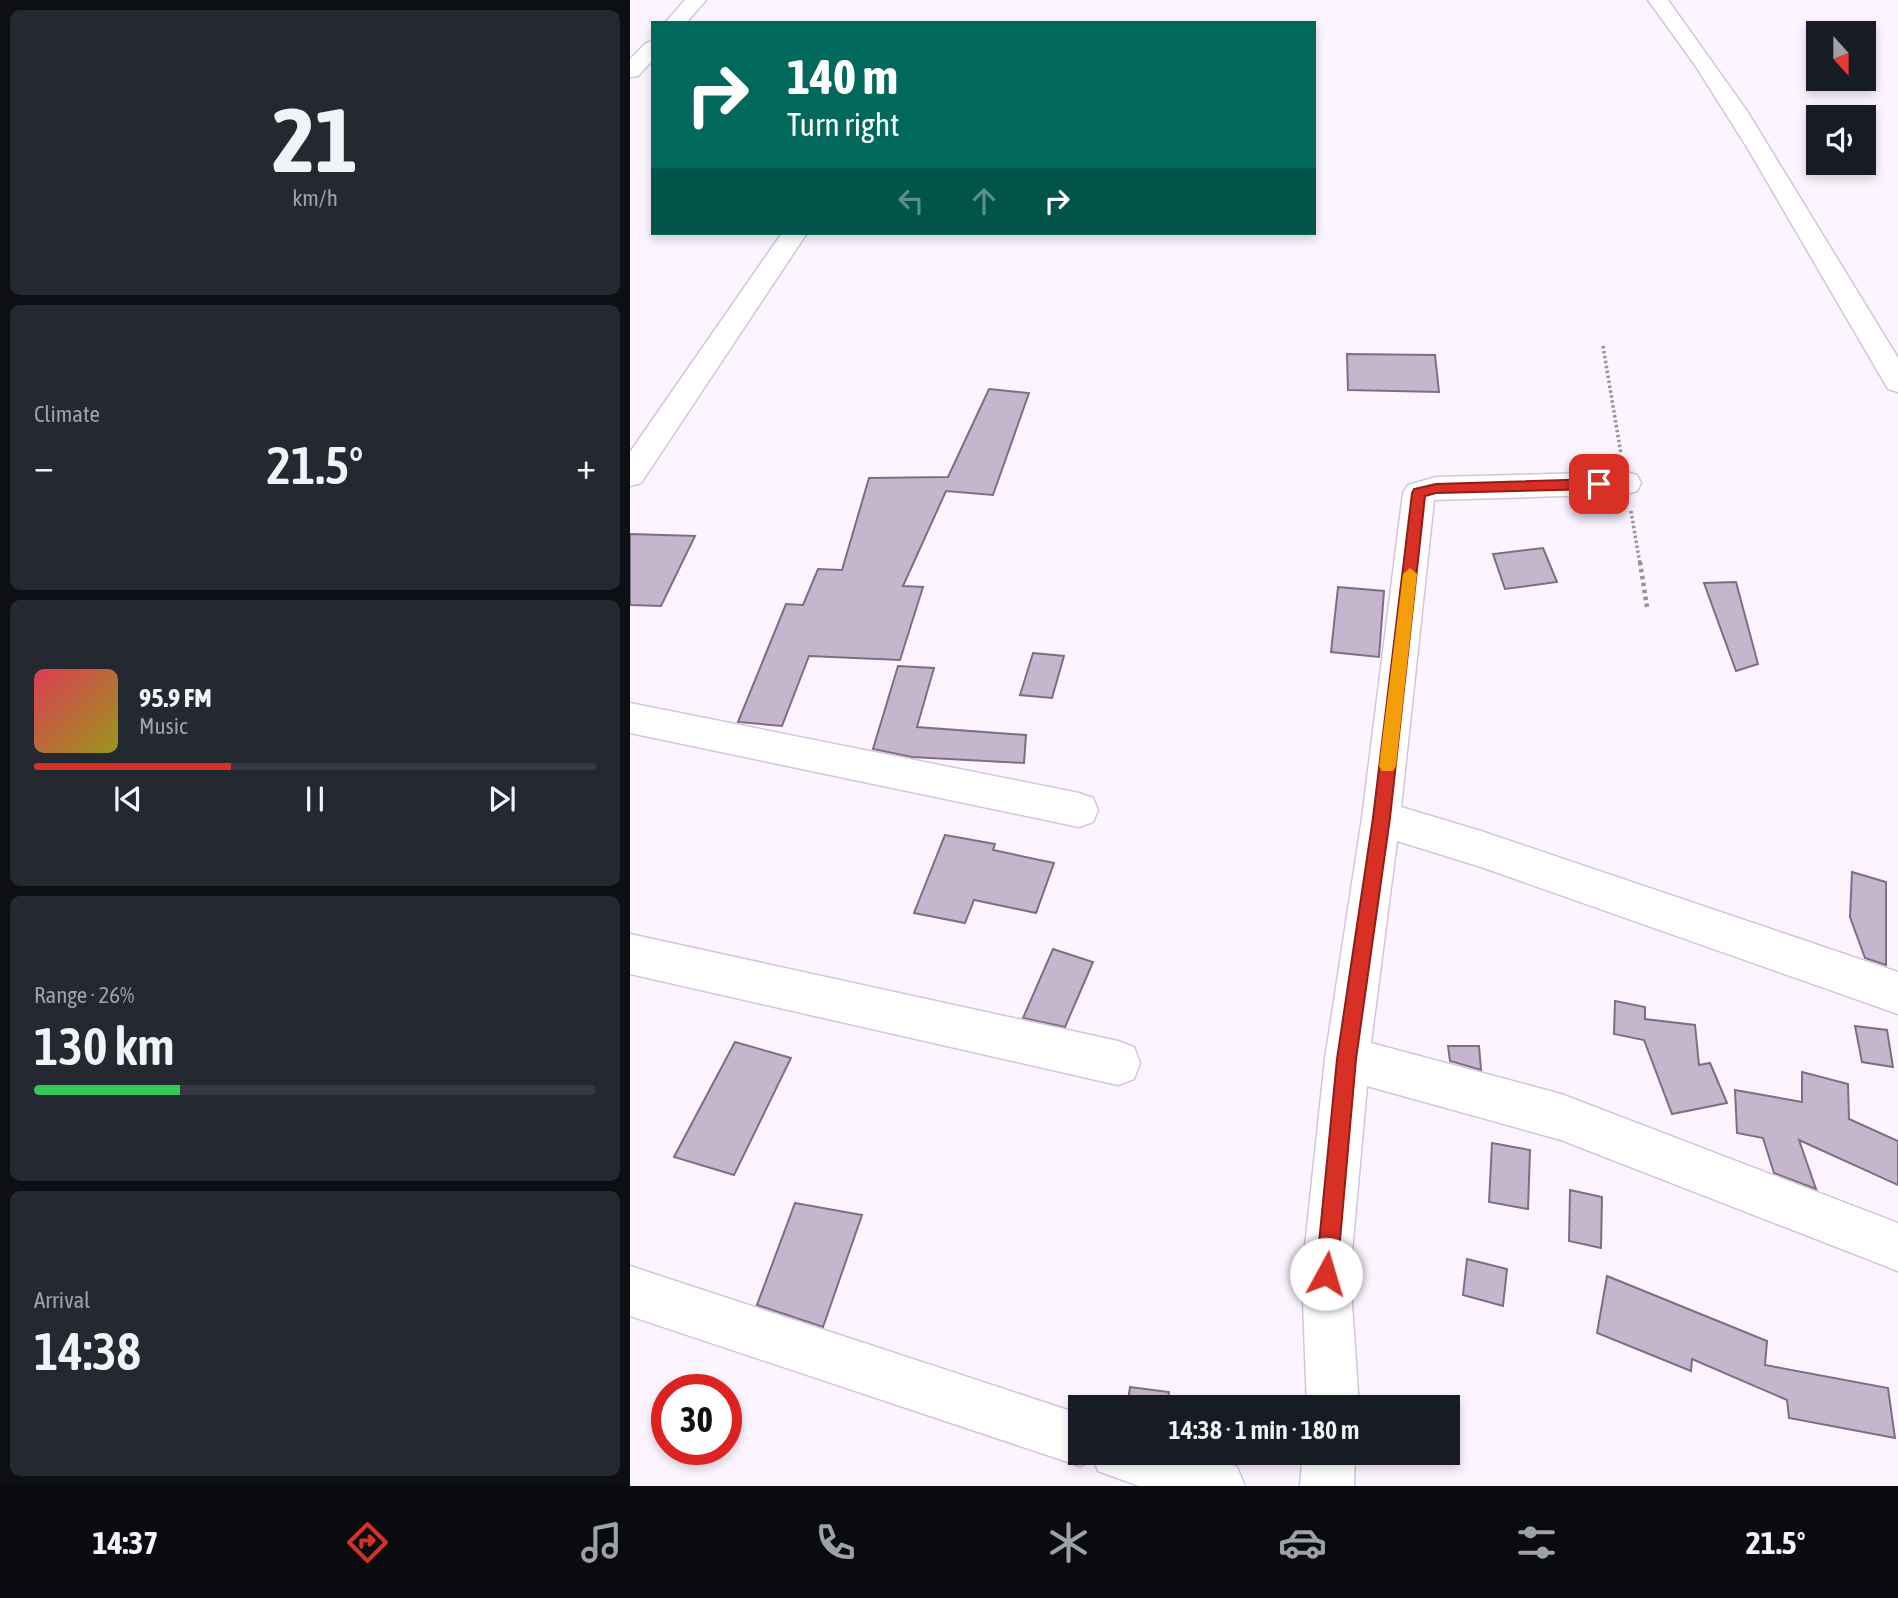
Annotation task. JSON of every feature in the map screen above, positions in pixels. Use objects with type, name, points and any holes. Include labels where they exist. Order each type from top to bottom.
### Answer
[{"type":"street","points":[[677,21],[696,0]]},
{"type":"street","points":[[1658,0],[1672,23],[1709,69],[1801,215],[1898,382]]},
{"type":"street","points":[[630,71],[651,49]]},
{"type":"street","points":[[630,475],[793,235]]},
{"type":"street","points":[[1332,1395],[1326,1274],[1347,1059],[1381,818],[1419,493],[1436,488],[1626,483]]},
{"type":"street","points":[[630,718],[1079,810]]},
{"type":"street","points":[[1381,818],[1481,849],[1898,993]]},
{"type":"street","points":[[630,954],[1118,1063]]},
{"type":"street","points":[[1347,1059],[1561,1117],[1898,1247]]},
{"type":"street","points":[[630,1291],[1068,1436]]},
{"type":"street","points":[[1155,1465],[1218,1486]]},
{"type":"street","points":[[1327,1486],[1328,1465]]},
{"type":"building","points":[[1347,354],[1435,355],[1439,392],[1348,390]]},
{"type":"building","points":[[989,389],[1029,393],[993,495],[946,491],[903,586],[923,587],[900,660],[809,656],[782,726],[738,722],[786,604],[803,605],[818,569],[842,570],[869,478],[948,477]]},
{"type":"building","points":[[630,534],[695,536],[661,606],[630,605]]},
{"type":"building","points":[[1543,548],[1557,582],[1505,589],[1493,554]]},
{"type":"building","points":[[1736,582],[1758,664],[1736,671],[1704,583]]},
{"type":"building","points":[[1338,587],[1384,591],[1379,657],[1331,652]]},
{"type":"building","points":[[1033,653],[1064,656],[1052,698],[1020,695]]},
{"type":"building","points":[[898,666],[934,668],[917,727],[1026,735],[1024,763],[912,757],[873,749]]},
{"type":"building","points":[[945,835],[995,844],[993,850],[1054,863],[1036,913],[974,900],[965,923],[914,913]]},
{"type":"building","points":[[1852,872],[1886,882],[1886,965],[1865,958],[1850,917]]},
{"type":"building","points":[[1053,949],[1093,962],[1065,1027],[1023,1018]]},
{"type":"building","points":[[1615,1001],[1645,1007],[1645,1019],[1695,1025],[1699,1065],[1710,1063],[1727,1103],[1672,1114],[1644,1040],[1614,1034]]},
{"type":"building","points":[[1855,1026],[1887,1030],[1893,1067],[1862,1062]]},
{"type":"building","points":[[735,1042],[791,1058],[734,1175],[674,1157]]},
{"type":"building","points":[[1448,1046],[1479,1046],[1481,1070],[1450,1061]]},
{"type":"building","points":[[1802,1072],[1848,1084],[1849,1119],[1898,1141],[1898,1185],[1799,1140],[1816,1189],[1774,1173],[1763,1138],[1737,1133],[1735,1090],[1802,1102]]},
{"type":"building","points":[[1492,1143],[1530,1150],[1528,1209],[1489,1202]]},
{"type":"building","points":[[1570,1190],[1602,1197],[1601,1248],[1569,1241]]},
{"type":"building","points":[[795,1203],[862,1215],[823,1327],[757,1305]]},
{"type":"building","points":[[1467,1259],[1507,1269],[1503,1306],[1463,1295]]},
{"type":"building","points":[[1607,1276],[1767,1341],[1765,1365],[1888,1388],[1895,1438],[1789,1418],[1787,1400],[1692,1359],[1691,1371],[1597,1333]]},
{"type":"building","points":[[1130,1387],[1169,1392],[1169,1395],[1129,1395]]},
{"type":"slow traffic","points":[[1388,766],[1410,574]]},
{"type":"route","points":[[1326,1274],[1347,1059],[1381,818],[1419,493],[1436,488],[1599,484]]}]
